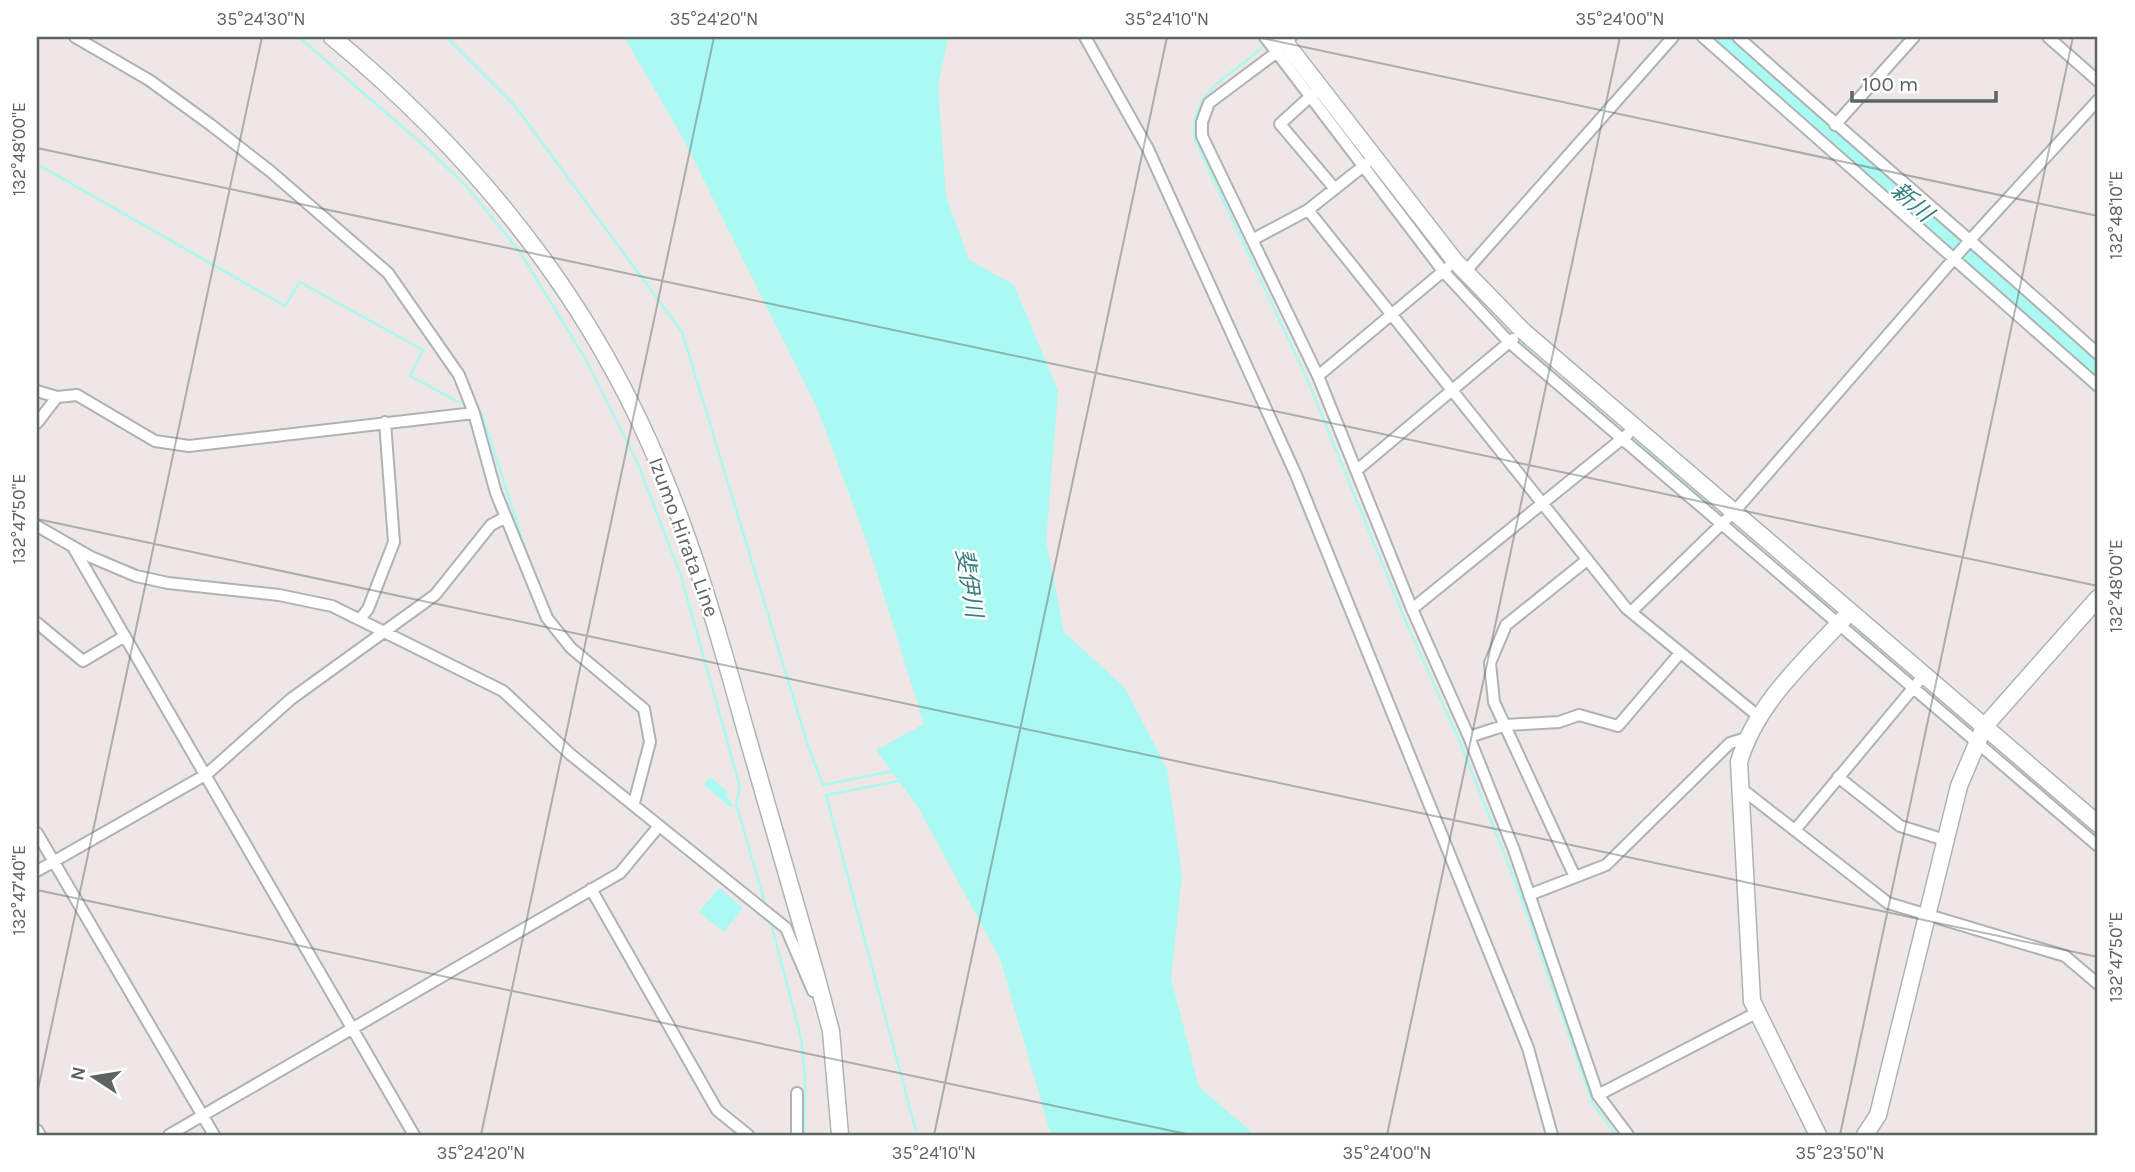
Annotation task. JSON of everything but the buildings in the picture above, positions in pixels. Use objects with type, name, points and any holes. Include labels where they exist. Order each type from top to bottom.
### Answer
[{"type":"street","points":[[78,37],[149,80],[211,125],[270,171],[388,272],[459,375],[474,413],[496,493],[547,618],[571,648],[644,709],[650,742],[634,803]]},
{"type":"street","name":"Izumo Hirata Line","points":[[332,37],[474,169],[516,220],[562,286],[639,419],[705,587],[831,1031],[840,1135]]},
{"type":"street","points":[[1085,37],[1148,149],[1296,475],[1528,1048],[1552,1135]]},
{"type":"street","points":[[1265,37],[1284,42],[1315,93],[1509,342],[1734,512],[1844,618]]},
{"type":"street","points":[[1318,376],[1391,314],[1454,268],[1673,37]]},
{"type":"street","points":[[1703,37],[1958,258],[2098,386]]},
{"type":"street","points":[[1738,37],[1835,125],[1972,239],[2098,354]]},
{"type":"street","points":[[1835,125],[1914,37]]},
{"type":"street","points":[[2048,37],[2098,81]]},
{"type":"street","points":[[1284,42],[1209,103],[1202,122],[1202,136],[1318,376],[1412,609],[1469,737],[1529,895],[1598,1096],[1628,1135]]},
{"type":"street","points":[[1315,93],[1280,124],[1335,189]]},
{"type":"street","points":[[1632,612],[1734,512],[1972,239],[2098,100]]},
{"type":"street","points":[[1252,240],[1308,210],[1368,163]]},
{"type":"street","points":[[1308,210],[1587,560],[1632,612],[1758,716]]},
{"type":"street","points":[[1454,268],[1523,331],[1722,524],[1844,618],[1959,715],[1984,727],[2029,776],[2097,842]]},
{"type":"street","points":[[1357,470],[1523,331]]},
{"type":"street","points":[[37,391],[57,397],[77,395],[155,441],[189,446],[474,413]]},
{"type":"street","points":[[37,424],[57,397]]},
{"type":"street","points":[[360,619],[368,609],[394,542],[385,422]]},
{"type":"street","points":[[1412,609],[1629,433]]},
{"type":"street","points":[[37,871],[206,774],[291,699],[435,595],[491,525],[506,517]]},
{"type":"street","points":[[37,526],[73,547],[136,576],[168,583],[279,595],[332,607],[503,691],[570,754],[786,928],[824,1021],[831,1031]]},
{"type":"street","points":[[73,547],[414,1135]]},
{"type":"street","points":[[1575,877],[1494,702],[1490,663],[1506,625],[1587,560]]},
{"type":"street","points":[[1865,1135],[1878,1115],[1959,786],[1977,742],[1984,727],[2098,598]]},
{"type":"street","points":[[1818,1135],[1752,1001],[1738,786],[1739,762],[1746,738],[1758,716],[1844,618]]},
{"type":"street","points":[[37,622],[83,661],[125,636]]},
{"type":"street","points":[[1469,737],[1506,725],[1559,722],[1579,715],[1618,726],[1681,653]]},
{"type":"street","points":[[1795,830],[1919,681]]},
{"type":"street","points":[[1959,715],[1977,742],[2098,824]]},
{"type":"street","points":[[1529,895],[1606,865],[1730,743],[1746,738]]},
{"type":"street","points":[[1838,777],[1900,826],[1945,839]]},
{"type":"street","points":[[1738,786],[1888,904],[2065,956],[2098,984]]},
{"type":"street","points":[[169,1135],[620,873],[659,826]]},
{"type":"street","points":[[37,833],[214,1135]]},
{"type":"street","points":[[591,889],[717,1110],[748,1135]]},
{"type":"street","points":[[1598,1096],[1756,1013]]},
{"type":"street","points":[[797,1093],[797,1135]]},
{"type":"street","points":[[37,1130],[40,1135]]},
{"type":"water","name":"斐伊川","points":[[624,37],[948,37],[938,86],[946,196],[969,260],[1014,285],[1058,391],[1046,541],[1064,632],[1125,688],[1167,769],[1182,875],[1171,978],[1199,1087],[1255,1135],[1051,1135],[1000,959],[919,809],[876,750],[924,724],[868,545],[818,410],[683,138]]},
{"type":"water","points":[[710,777],[728,792],[726,795],[734,807],[730,807],[704,785]]},
{"type":"water","points":[[719,888],[743,908],[724,932],[699,912]]},
{"type":"waterway","points":[[299,37],[429,150],[468,188],[520,252],[586,360],[638,464],[681,576],[740,787],[736,804],[766,906]]},
{"type":"waterway","points":[[446,37],[515,106],[682,332],[808,746],[823,785],[893,771]]},
{"type":"waterway","name":"新川","points":[[1725,37],[2098,367]]},
{"type":"waterway","points":[[1266,43],[1206,96],[1198,109],[1196,142],[1308,381],[1406,622],[1459,740],[1520,894],[1593,1104],[1616,1135]]},
{"type":"waterway","points":[[37,164],[285,306],[300,282],[423,350],[410,376],[466,406]]},
{"type":"waterway","points":[[1501,326],[1512,336]]},
{"type":"waterway","points":[[1517,340],[1553,373]]},
{"type":"waterway","points":[[1569,386],[1626,434]]},
{"type":"waterway","points":[[478,413],[482,414],[527,554]]},
{"type":"waterway","points":[[1631,438],[1724,518]]},
{"type":"waterway","points":[[1763,552],[1838,616]]},
{"type":"waterway","points":[[1846,623],[1915,682]]},
{"type":"waterway","points":[[899,781],[826,795],[917,1135]]},
{"type":"waterway","points":[[770,919],[801,1038],[805,1075],[804,1135]]}]
